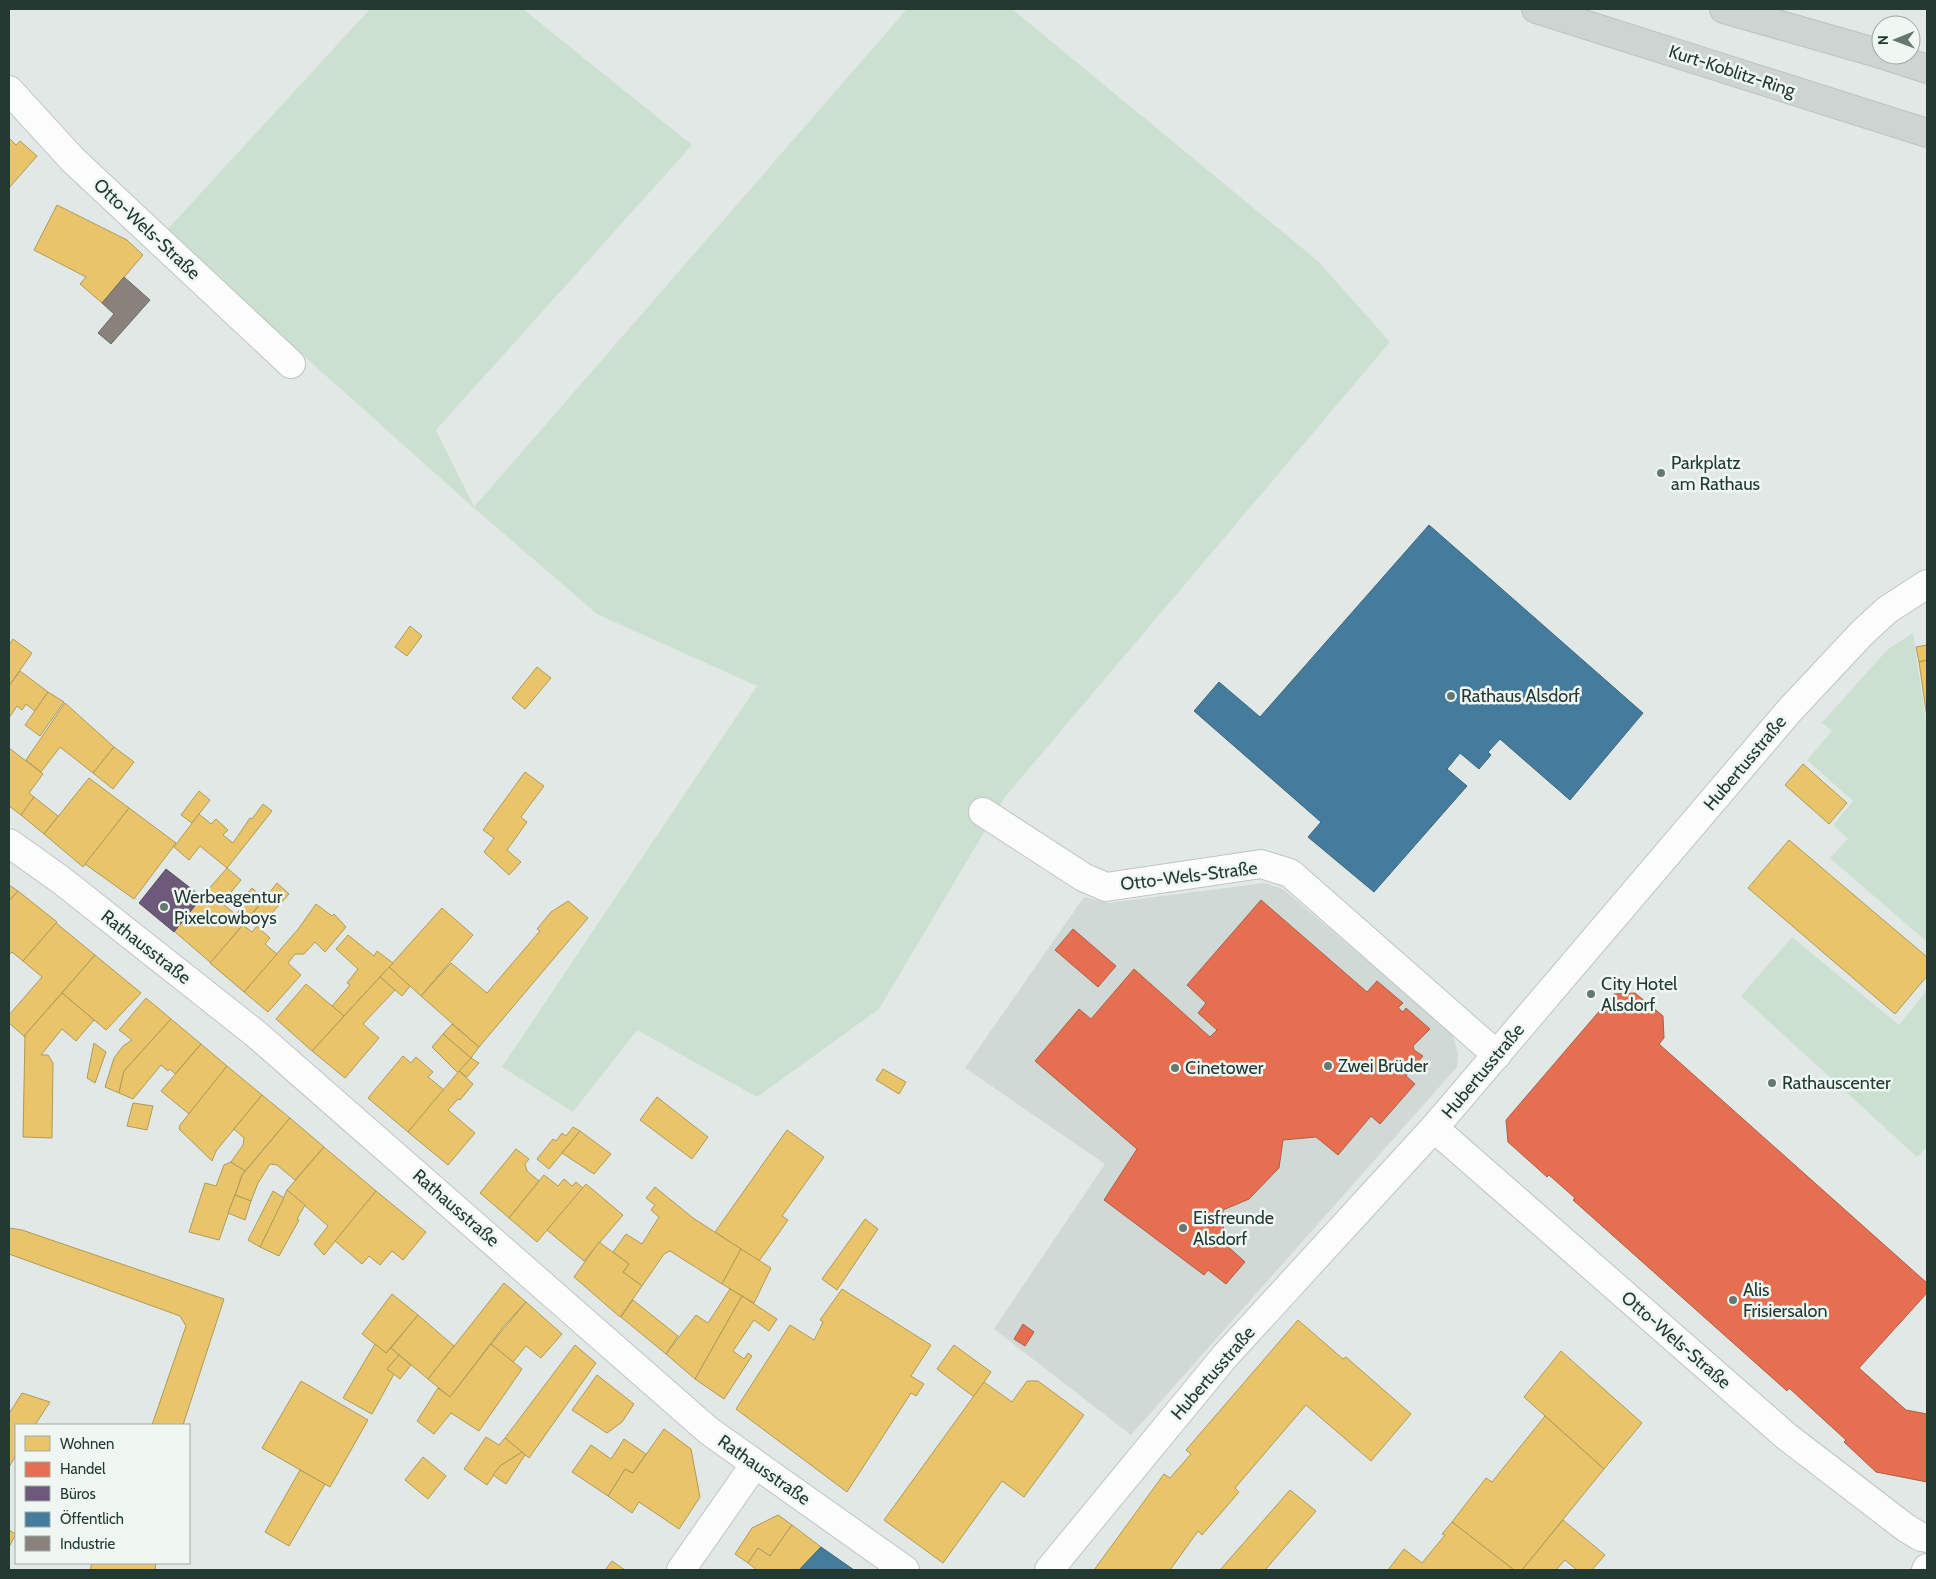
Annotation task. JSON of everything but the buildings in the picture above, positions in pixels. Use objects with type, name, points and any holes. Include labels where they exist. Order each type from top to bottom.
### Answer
[{"type":"main road","name":"Kurt-Koblitz-Ring","points":[[1536,9],[1927,133]]},
{"type":"main road","points":[[1724,9],[1871,52]]},
{"type":"main road","points":[[1914,65],[1927,69]]},
{"type":"street","name":"Otto-Wels-Straße","points":[[9,90],[73,160],[291,364]]},
{"type":"street","name":"Hubertusstraße","points":[[1049,1570],[1225,1356],[1434,1128],[1789,711],[1862,633],[1887,610],[1927,584]]},
{"type":"street","name":"Otto-Wels-Straße","points":[[983,812],[1083,877],[1106,887],[1261,864],[1290,873],[1497,1055]]},
{"type":"street","name":"Rathausstraße","points":[[9,843],[61,880],[256,1034],[709,1431],[905,1570]]},
{"type":"street","name":"Otto-Wels-Straße","points":[[1434,1128],[1786,1436],[1906,1528],[1921,1537],[1927,1538]]},
{"type":"street","points":[[681,1570],[755,1464]]},
{"type":"shaded area","points":[[1265,883],[1283,889],[1452,1033],[1458,1054],[1457,1067],[1131,1435],[994,1329],[1105,1164],[965,1068],[1084,897],[1108,903]]},
{"type":"green space","points":[[370,9],[523,9],[692,145],[436,430],[474,507],[907,9],[1012,9],[1319,262],[1390,342],[1005,797],[879,1009],[757,1097],[637,1030],[573,1112],[502,1067],[757,686],[597,614],[474,508],[165,232]]},
{"type":"green space","points":[[1913,633],[1927,729],[1927,942],[1830,858],[1848,839],[1833,825],[1853,801],[1807,760],[1832,731],[1822,723],[1887,650]]},
{"type":"green space","points":[[1792,937],[1899,1025],[1927,990],[1927,1147],[1917,1157],[1741,996]]},
{"type":"place","name":"Parkplatz am Rathaus","points":[[1661,473]]},
{"type":"place","name":"Rathaus Alsdorf","points":[[1451,696]]},
{"type":"place","name":"Werbeagentur Pixelcowboys","points":[[164,907]]},
{"type":"place","name":"City Hotel Alsdorf","points":[[1591,994]]},
{"type":"place","name":"Zwei Brüder","points":[[1328,1066]]},
{"type":"place","name":"Cinetower","points":[[1175,1068]]},
{"type":"place","name":"Rathauscenter","points":[[1772,1083]]},
{"type":"place","name":"Eisfreunde Alsdorf","points":[[1183,1228]]},
{"type":"place","name":"Alis Frisiersalon","points":[[1733,1300]]}]
